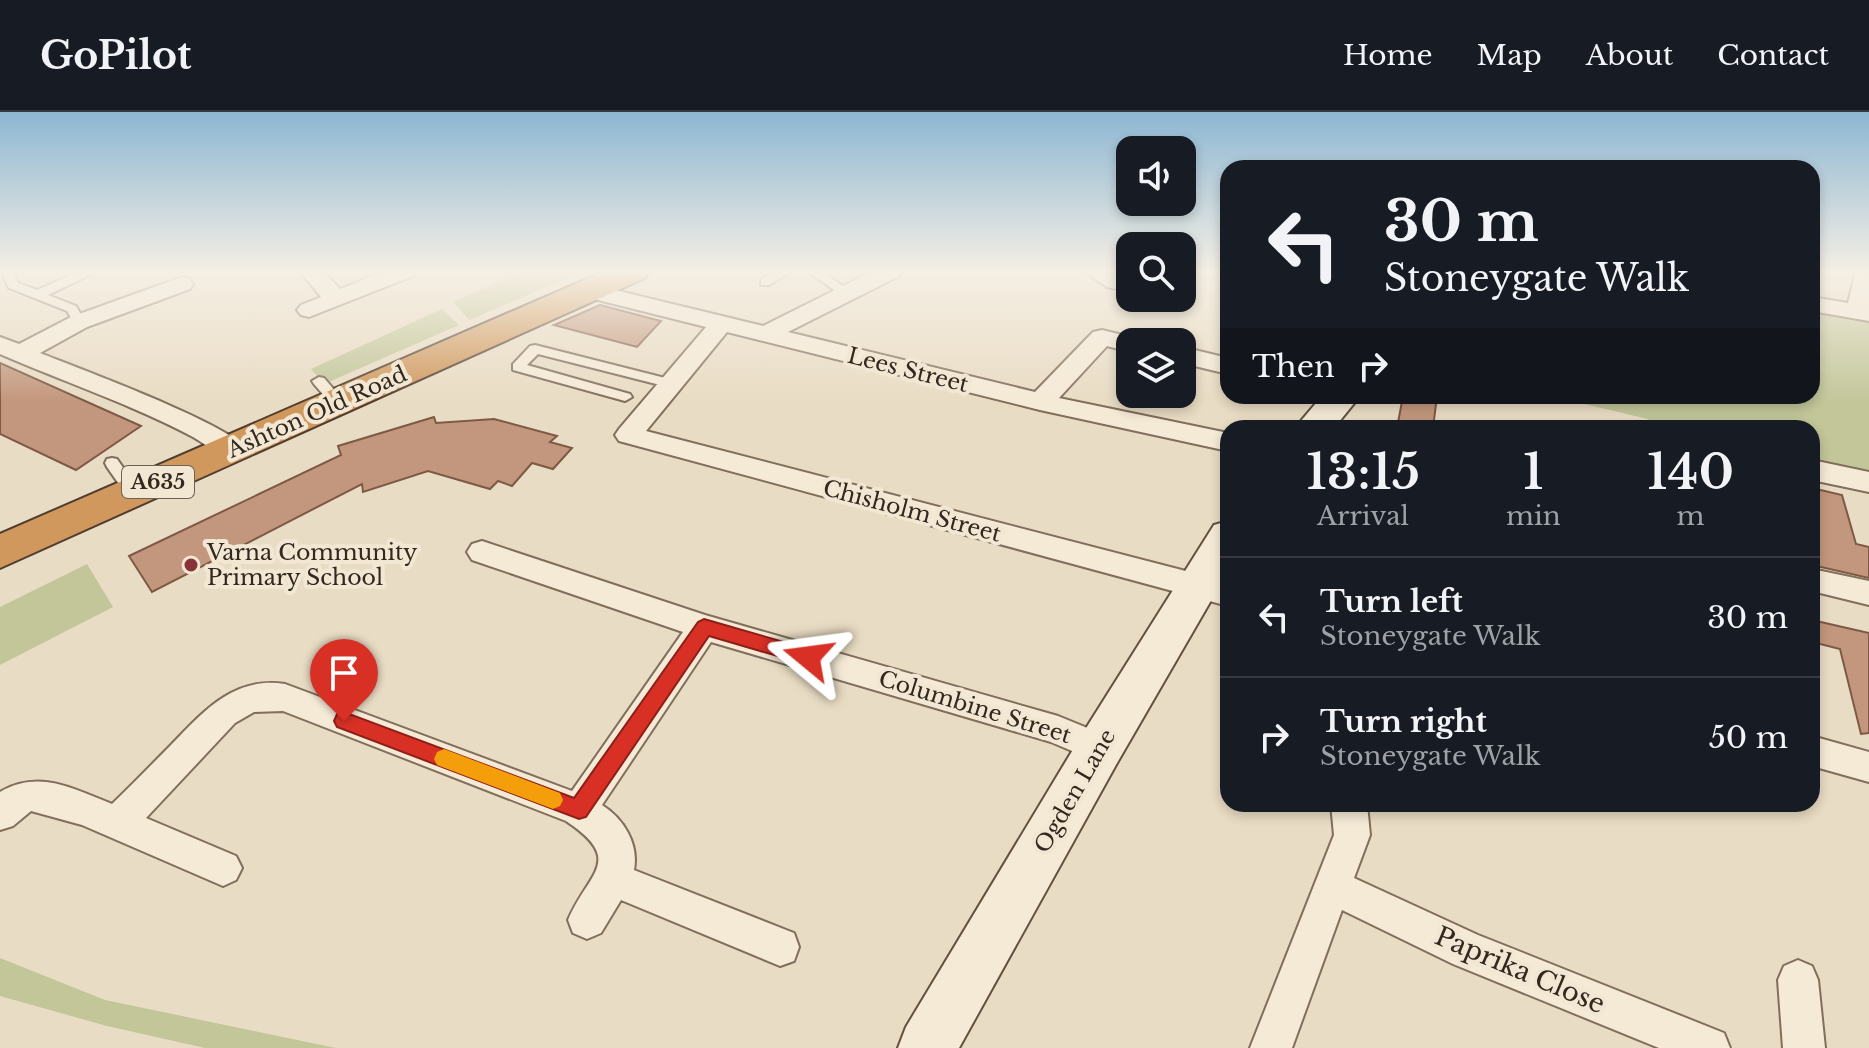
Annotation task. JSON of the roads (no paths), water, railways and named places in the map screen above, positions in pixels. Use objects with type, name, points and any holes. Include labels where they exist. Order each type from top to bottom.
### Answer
[{"type":"highway","name":"Ashton Old Road","points":[[0,552],[122,478],[233,449],[328,392],[529,315]]},
{"type":"street","points":[[10,349],[99,315]]},
{"type":"street","name":"Lees Street","points":[[681,315],[1040,402],[1220,440]]},
{"type":"street","points":[[764,335],[804,315]]},
{"type":"street","points":[[672,384],[720,325]]},
{"type":"street","points":[[1040,402],[1102,337],[1116,340]]},
{"type":"street","points":[[10,349],[201,430],[233,449]]},
{"type":"street","points":[[1196,358],[1220,364]]},
{"type":"street","name":"Chisholm Street","points":[[672,384],[628,435],[1213,590]]},
{"type":"street","points":[[1320,420],[1335,404]]},
{"type":"street","points":[[1820,472],[1869,482]]},
{"type":"street","name":"Columbine Street","points":[[482,552],[704,627],[1058,730],[1100,748]]},
{"type":"street","name":"Ogden Lane","points":[[927,1048],[1100,748],[1213,590],[1220,565]]},
{"type":"street","points":[[1820,582],[1869,593]]},
{"type":"street","points":[[579,810],[704,627]]},
{"type":"street","points":[[117,824],[231,708],[257,696],[285,698],[579,810],[600,822],[615,845],[618,864],[615,880],[587,920]]},
{"type":"street","points":[[1820,753],[1869,767]]},
{"type":"street","points":[[0,814],[10,804],[33,794],[62,801],[223,868]]},
{"type":"street","points":[[1271,1048],[1352,835],[1350,812]]},
{"type":"street","points":[[615,880],[780,947]]},
{"type":"street","name":"Paprika Close","points":[[1334,887],[1467,950],[1709,1048]]},
{"type":"street","points":[[1798,980],[1804,1048]]},
{"type":"lane","points":[[75,315],[79,322]]},
{"type":"lane","points":[[625,397],[518,367],[535,349],[672,384]]},
{"type":"place","name":"Varna Community Primary School","points":[[191,565]]}]
